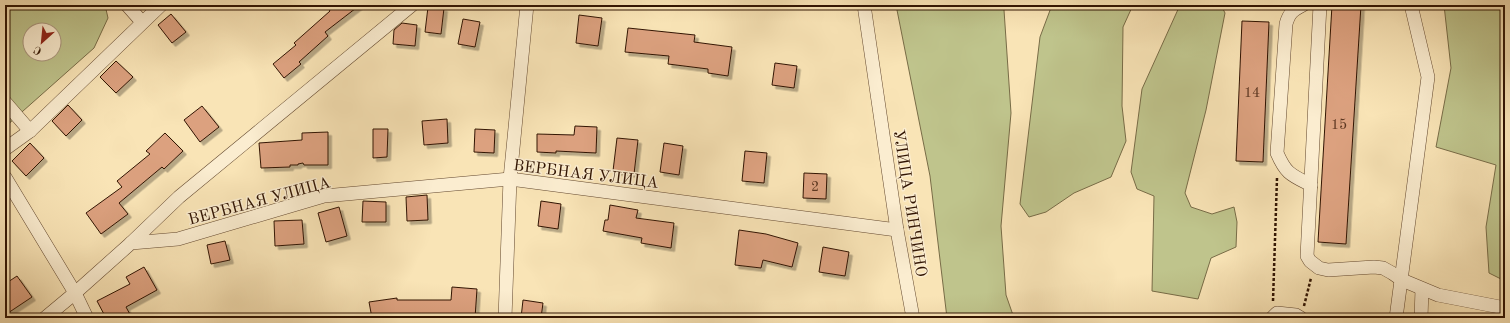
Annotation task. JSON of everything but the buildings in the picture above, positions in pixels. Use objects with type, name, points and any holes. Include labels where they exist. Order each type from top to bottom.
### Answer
[{"type":"street","points":[[127,5],[142,22]]},
{"type":"street","points":[[5,149],[30,131],[161,5]]},
{"type":"street","name":"ВЕРБНАЯ УЛИЦА","points":[[45,318],[131,243],[179,197],[412,5]]},
{"type":"street","points":[[505,318],[510,179],[527,5]]},
{"type":"street","name":"УЛИЦА РИНЧИНО","points":[[864,5],[897,230],[913,318]]},
{"type":"street","points":[[1303,5],[1294,9],[1286,24],[1277,153],[1283,167],[1292,175],[1311,185]]},
{"type":"street","points":[[1320,5],[1307,256],[1314,266],[1328,270],[1374,266],[1382,268],[1402,280],[1438,295],[1504,312]]},
{"type":"street","points":[[1396,318],[1428,77],[1411,5]]},
{"type":"street","points":[[5,102],[30,131]]},
{"type":"street","points":[[5,177],[75,293],[87,318]]},
{"type":"street","name":"ВЕРБНАЯ УЛИЦА","points":[[131,243],[178,239],[324,196],[510,179],[897,230]]},
{"type":"street","points":[[1421,318],[1422,289]]},
{"type":"street","points":[[1272,317],[1277,314],[1302,314]]},
{"type":"path","points":[[1272,317],[1277,177]]},
{"type":"path","points":[[1302,314],[1314,266]]},
{"type":"green space","points":[[10,5],[105,5],[108,18],[94,48],[5,127],[5,9]]},
{"type":"green space","points":[[896,5],[1002,5],[1004,10],[1011,113],[1001,226],[1006,295],[1014,318],[947,318],[930,176]]},
{"type":"green space","points":[[1052,5],[1133,5],[1123,27],[1122,106],[1126,141],[1111,177],[1074,193],[1046,212],[1029,217],[1020,204],[1040,37]]},
{"type":"green space","points":[[1180,5],[1221,5],[1225,13],[1206,110],[1185,193],[1191,207],[1212,214],[1234,207],[1237,222],[1236,247],[1211,258],[1198,299],[1152,291],[1154,196],[1137,189],[1131,172],[1142,89]]},
{"type":"green space","points":[[1444,5],[1505,5],[1505,281],[1489,273],[1486,227],[1496,165],[1436,147],[1451,68]]}]
